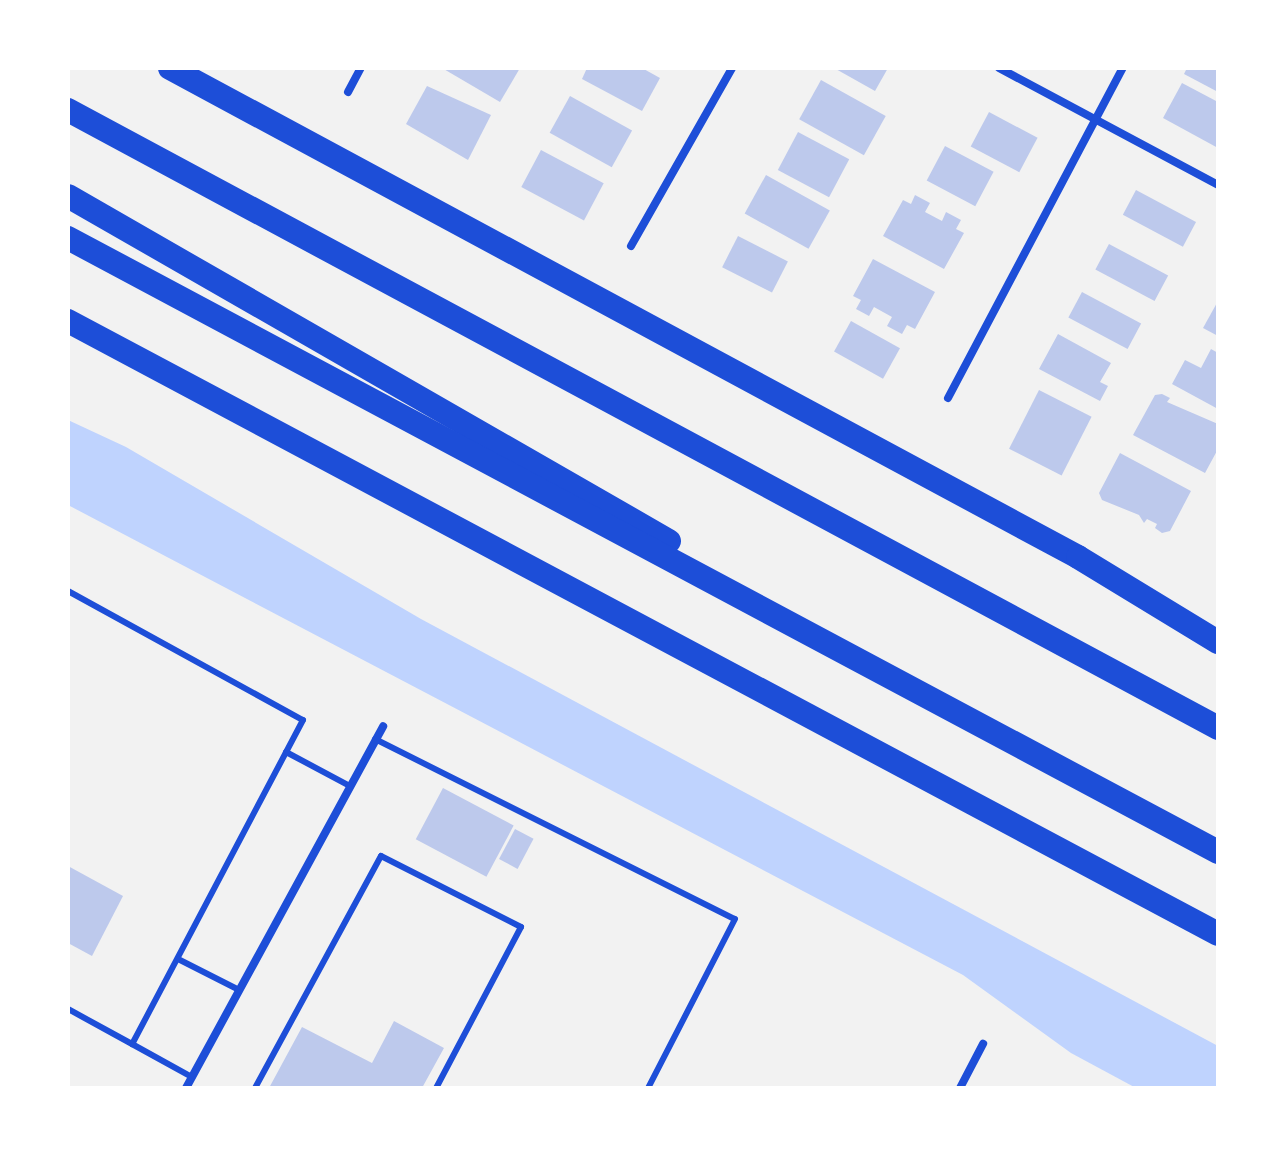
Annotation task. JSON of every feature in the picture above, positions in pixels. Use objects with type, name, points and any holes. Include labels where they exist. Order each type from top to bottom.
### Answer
[{"type":"highway","points":[[170,68],[1078,557],[1218,642]]},
{"type":"highway","points":[[68,110],[1218,728]]},
{"type":"highway","points":[[68,196],[1084,780]]},
{"type":"highway","points":[[68,238],[1218,852]]},
{"type":"highway","points":[[68,321],[1218,934]]},
{"type":"street","points":[[348,92],[361,68]]},
{"type":"street","points":[[631,246],[732,68]]},
{"type":"street","points":[[999,68],[1218,185]]},
{"type":"street","points":[[948,398],[1123,68]]},
{"type":"street","points":[[186,1088],[383,726]]},
{"type":"street","points":[[960,1088],[983,1044]]},
{"type":"lane","points":[[68,591],[303,720],[132,1044]]},
{"type":"lane","points":[[375,739],[735,919],[648,1088]]},
{"type":"lane","points":[[286,752],[350,786]]},
{"type":"lane","points":[[255,1088],[381,856],[521,927],[436,1088]]},
{"type":"lane","points":[[178,959],[239,990]]},
{"type":"lane","points":[[68,1009],[192,1077]]},
{"type":"water","points":[[68,420],[126,447],[421,619],[1218,1046],[1218,1088],[1136,1088],[1071,1053],[963,975],[68,505]]},
{"type":"building","points":[[442,68],[520,68],[500,102]]},
{"type":"building","points":[[587,68],[642,68],[660,78],[642,111],[582,79]]},
{"type":"building","points":[[834,68],[888,68],[875,91]]},
{"type":"building","points":[[1187,68],[1218,68],[1218,92],[1184,74]]},
{"type":"building","points":[[821,80],[886,116],[864,155],[799,119]]},
{"type":"building","points":[[1182,83],[1218,102],[1218,148],[1163,118]]},
{"type":"building","points":[[427,86],[491,115],[468,160],[406,124]]},
{"type":"building","points":[[570,96],[632,130],[612,167],[550,133]]},
{"type":"building","points":[[989,112],[1038,138],[1019,172],[971,146]]},
{"type":"building","points":[[798,132],[849,159],[829,197],[778,170]]},
{"type":"building","points":[[945,146],[994,172],[975,206],[927,180]]},
{"type":"building","points":[[541,150],[604,183],[584,220],[521,187]]},
{"type":"building","points":[[766,175],[830,210],[809,249],[745,213]]},
{"type":"building","points":[[1136,190],[1196,222],[1183,247],[1123,215]]},
{"type":"building","points":[[915,195],[930,203],[925,212],[942,221],[946,212],[961,220],[956,229],[964,233],[944,269],[883,236],[903,200],[911,204]]},
{"type":"building","points":[[738,236],[788,261],[772,293],[722,267]]},
{"type":"building","points":[[1109,244],[1168,275],[1155,301],[1095,270]]},
{"type":"building","points":[[873,259],[935,292],[915,329],[907,325],[902,334],[887,326],[892,317],[874,307],[869,316],[856,309],[861,300],[853,296]]},
{"type":"building","points":[[1082,292],[1141,323],[1128,349],[1068,318]]},
{"type":"building","points":[[1218,301],[1218,336],[1203,328]]},
{"type":"building","points":[[851,321],[900,348],[883,379],[834,352]]},
{"type":"building","points":[[1058,334],[1111,363],[1100,382],[1108,386],[1100,401],[1039,369]]},
{"type":"building","points":[[1211,349],[1218,353],[1218,409],[1172,384],[1185,360],[1201,368]]},
{"type":"building","points":[[1039,390],[1092,417],[1062,476],[1009,449]]},
{"type":"building","points":[[1155,395],[1170,398],[1167,402],[1218,424],[1218,449],[1205,473],[1133,435]]},
{"type":"building","points":[[1120,453],[1191,491],[1170,531],[1162,533],[1155,528],[1157,524],[1147,519],[1144,523],[1139,515],[1102,500],[1099,493]]},
{"type":"building","points":[[443,788],[514,826],[486,877],[416,839]]},
{"type":"building","points":[[515,829],[534,839],[518,869],[499,859]]},
{"type":"building","points":[[68,866],[123,896],[92,956],[68,943]]},
{"type":"building","points":[[394,1021],[444,1048],[422,1088],[269,1088],[302,1027],[372,1063]]}]
